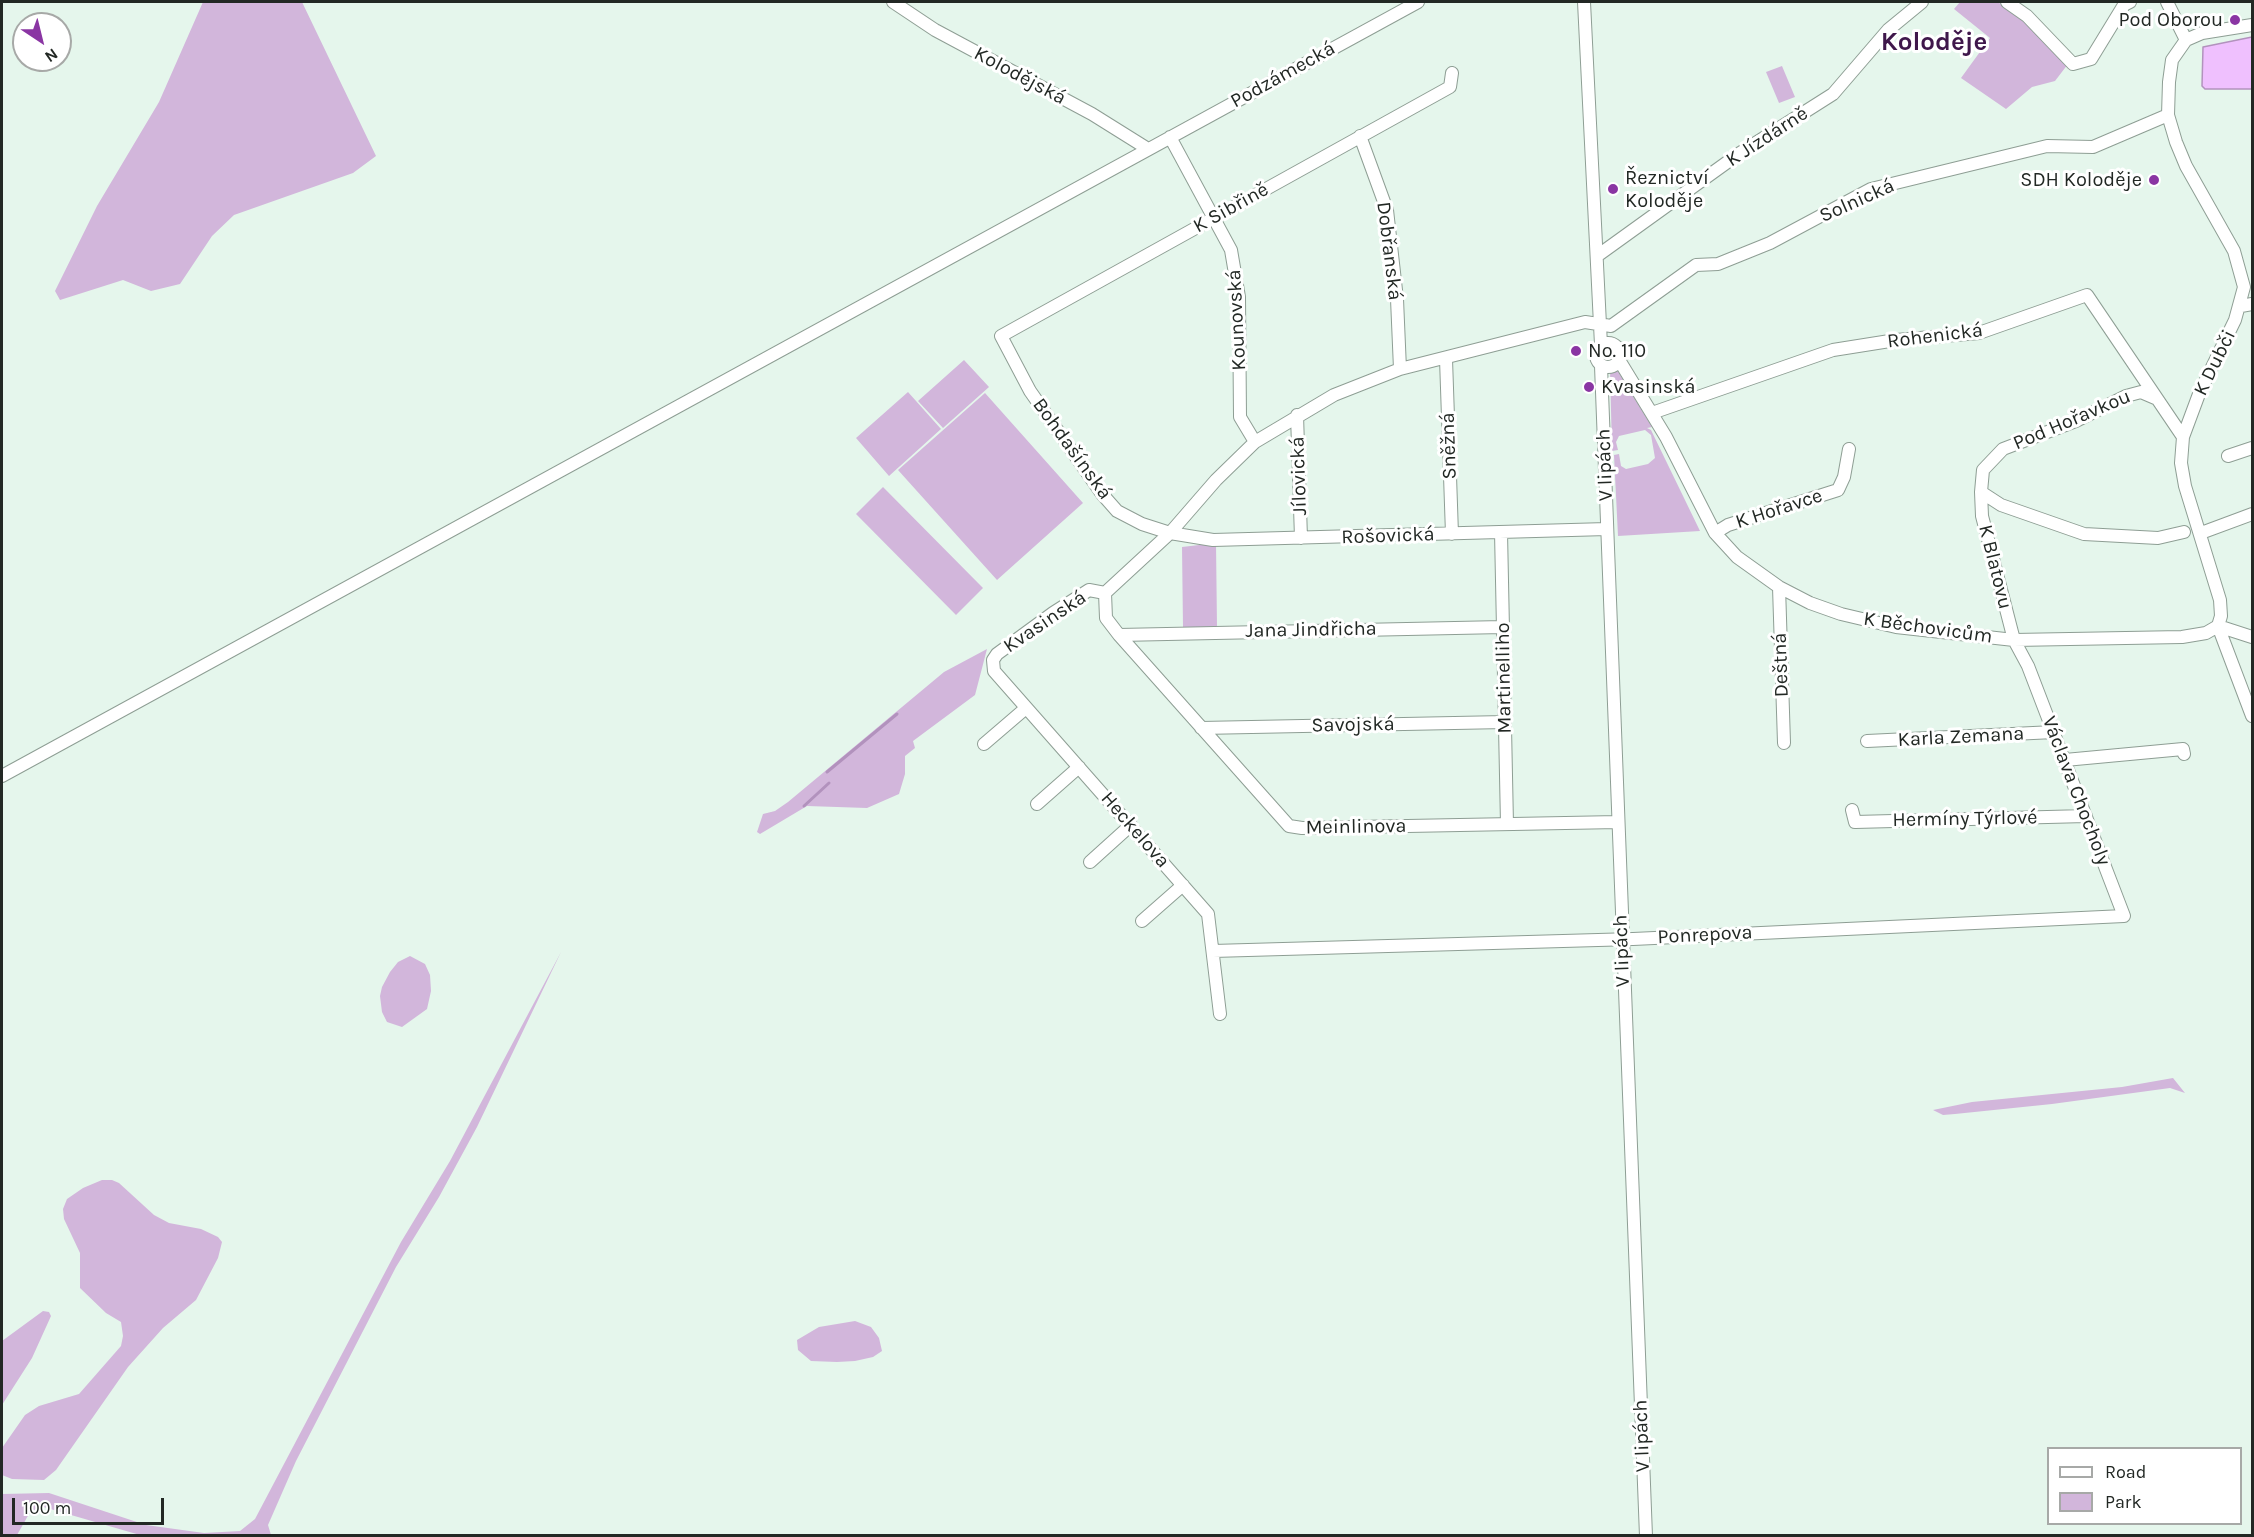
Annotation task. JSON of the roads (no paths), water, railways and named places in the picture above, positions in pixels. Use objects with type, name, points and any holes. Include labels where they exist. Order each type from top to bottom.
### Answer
[{"type":"street","name":"Kolodějská","points":[[892,2],[935,30],[1092,114],[1148,149]]},
{"type":"street","name":"Podzámecká","points":[[2,776],[1418,2]]},
{"type":"street","points":[[1584,2],[1600,327],[1605,344]]},
{"type":"street","name":"K Jízdárně","points":[[1597,256],[1740,153],[1833,94],[1888,30],[1922,2]]},
{"type":"street","points":[[2007,2],[2027,16],[2073,64],[2091,59],[2124,5],[2130,2]]},
{"type":"street","points":[[2154,2],[2168,3],[2186,40],[2202,33],[2253,24]]},
{"type":"street","name":"K Dubči","points":[[2186,40],[2171,63],[2169,116],[2186,166],[2234,251],[2241,269],[2247,305],[2199,394],[2183,437],[2181,463],[2185,486],[2220,600],[2221,616],[2218,626]]},
{"type":"street","name":"K Sibřině","points":[[1001,336],[1450,87],[1452,73]]},
{"type":"street","name":"Solnická","points":[[1600,327],[1611,326],[1696,265],[1718,264],[1770,243],[1871,189],[2047,146],[2093,147],[2169,116]]},
{"type":"street","name":"Dobřanská","points":[[1360,136],[1379,182],[1389,222],[1400,369]]},
{"type":"street","name":"Kounovská","points":[[1170,137],[1231,250],[1236,268],[1239,297],[1240,417],[1256,442]]},
{"type":"street","name":"Rohenická","points":[[1652,413],[1833,350],[1896,340],[1979,333],[2087,295],[2183,437]]},
{"type":"street","name":"Kvasinská","points":[[994,671],[993,660],[997,654],[1045,619],[1089,590],[1105,593],[1170,533],[1216,480],[1256,442],[1297,415],[1334,395],[1400,369],[1585,322],[1600,327]]},
{"type":"street","name":"Bohdašínská","points":[[1001,336],[1029,391],[1102,494],[1117,511],[1142,524],[1170,533]]},
{"type":"street","points":[[1605,344],[1618,349],[1619,360],[1611,367],[1601,366],[1595,357],[1605,344]]},
{"type":"street","name":"Sněžná","points":[[1446,359],[1452,534]]},
{"type":"street","name":"K Běchovicům","points":[[1619,360],[1652,413],[1715,533],[1737,557],[1779,587],[1841,614],[1896,627],[2014,640],[2182,637],[2206,633],[2218,626]]},
{"type":"street","name":"V lipách","points":[[1601,366],[1621,939],[1646,1536]]},
{"type":"street","name":"Pod Hořavkou","points":[[1981,492],[1983,470],[2003,449],[2076,421],[2126,396],[2141,392],[2155,398]]},
{"type":"street","name":"Jílovická","points":[[1297,415],[1301,538]]},
{"type":"street","points":[[2228,456],[2253,448]]},
{"type":"street","name":"K Hořavce","points":[[1715,533],[1728,525],[1838,490],[1844,477],[1849,449]]},
{"type":"street","points":[[1981,492],[2001,505],[2084,534],[2158,538],[2184,532]]},
{"type":"street","name":"K Blatovu","points":[[1981,492],[1982,516],[2014,640],[2028,666]]},
{"type":"street","points":[[2201,533],[2253,514]]},
{"type":"street","name":"Rošovická","points":[[1170,533],[1207,540],[1607,529]]},
{"type":"street","name":"Martinelliho","points":[[1501,532],[1507,824]]},
{"type":"street","name":"Deštná","points":[[1779,587],[1784,743]]},
{"type":"street","name":"Meinlinova","points":[[1105,593],[1106,618],[1119,635],[1283,821],[1294,828],[1618,822]]},
{"type":"street","points":[[2218,626],[2253,637]]},
{"type":"street","points":[[2218,626],[2253,716]]},
{"type":"street","name":"Jana Jindřicha","points":[[1119,635],[1503,627]]},
{"type":"street","name":"Václava Chocholy","points":[[2028,666],[2124,916]]},
{"type":"street","name":"Heckelova","points":[[994,671],[1208,914],[1220,1014]]},
{"type":"street","points":[[984,744],[1026,708]]},
{"type":"street","name":"Savojská","points":[[1202,728],[1505,722]]},
{"type":"street","name":"Karla Zemana","points":[[1867,741],[2054,732]]},
{"type":"street","points":[[2065,760],[2184,749],[2184,754]]},
{"type":"street","points":[[1037,804],[1079,767]]},
{"type":"street","name":"Hermíny Týrlové","points":[[1852,810],[1855,822],[2086,816]]},
{"type":"street","points":[[1090,862],[1131,825]]},
{"type":"street","points":[[1142,921],[1183,885]]},
{"type":"street","name":"Ponrepova","points":[[1213,951],[1621,939],[2124,916]]},
{"type":"waterway","points":[[827,772],[897,714]]},
{"type":"waterway","points":[[804,806],[829,783]]},
{"type":"place","name":"Pod Oborou","points":[[2235,20]]},
{"type":"place","name":"SDH Koloděje","points":[[2154,180]]},
{"type":"place","name":"Řeznictví Koloděje","points":[[1613,189]]},
{"type":"place","name":"No. 110","points":[[1576,351]]},
{"type":"place","name":"Kvasinská","points":[[1589,387]]},
{"type":"district","name":"Koloděje","points":[[1934,43]]}]
